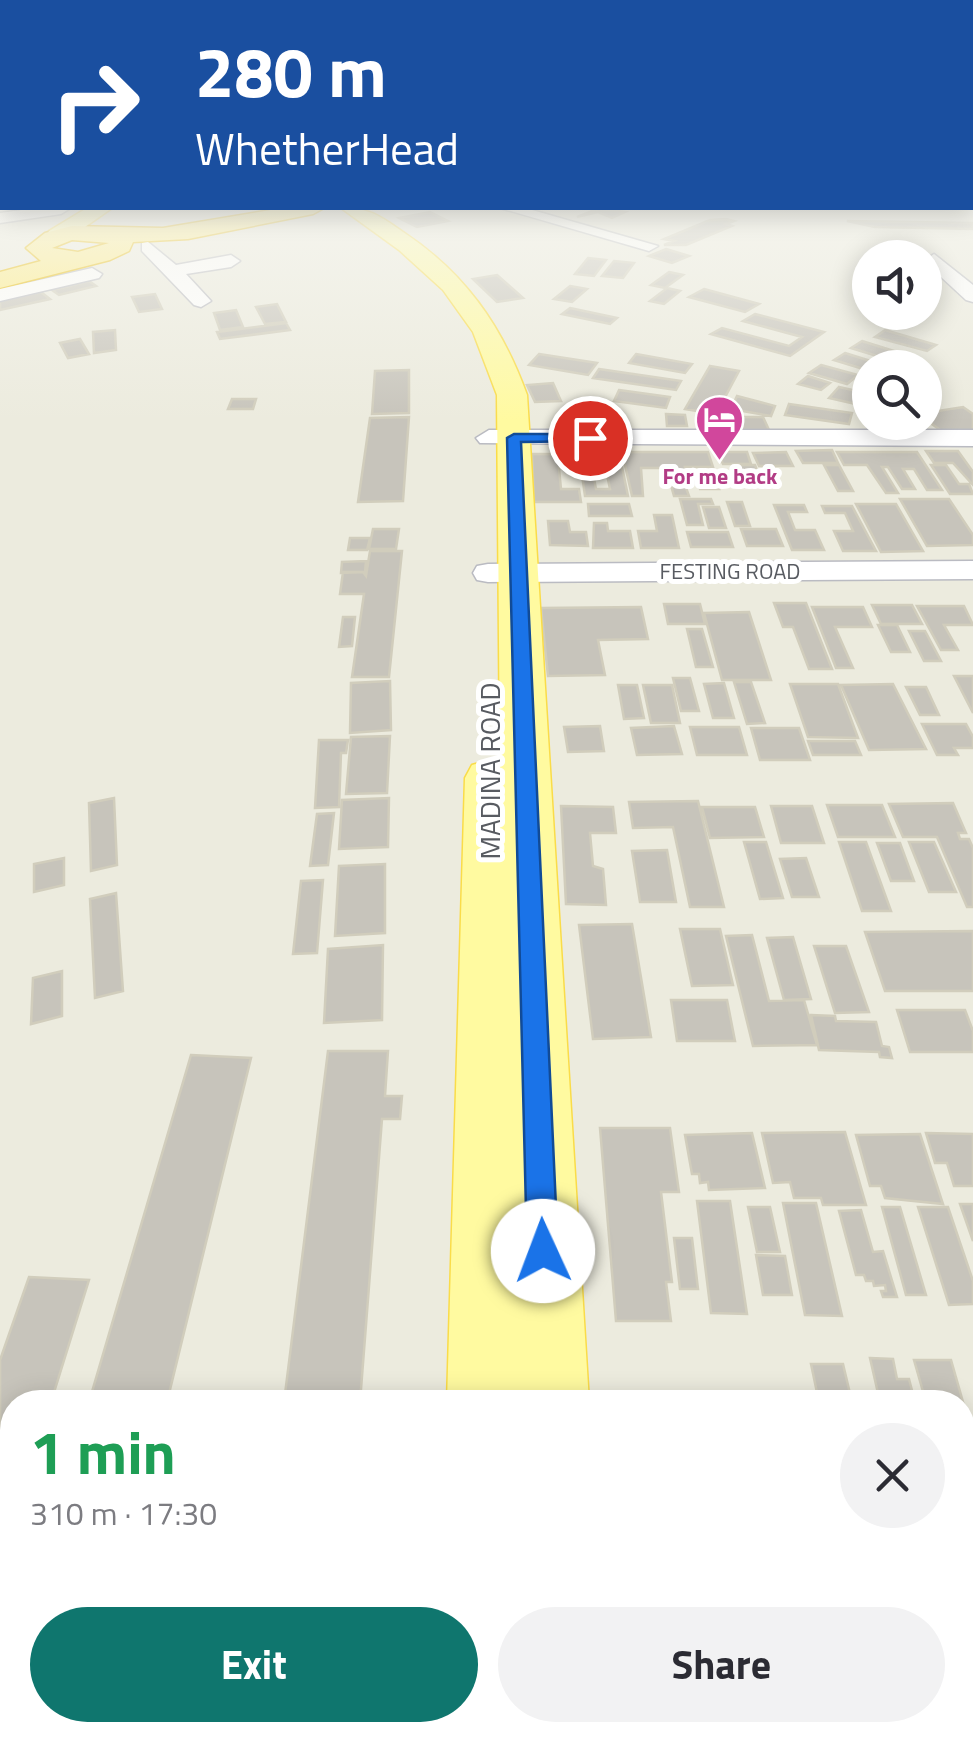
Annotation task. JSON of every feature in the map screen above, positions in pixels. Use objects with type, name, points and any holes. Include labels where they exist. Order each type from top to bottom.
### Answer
[{"type":"highway","points":[[0,280],[70,259]]},
{"type":"main road","name":"MADINA ROAD","points":[[423,259],[437,267],[480,316],[500,355],[512,394],[502,438],[508,779],[547,1390]]},
{"type":"main road","name":"MADINA ROAD","points":[[488,1390],[508,779]]},
{"type":"street","points":[[0,296],[80,259]]},
{"type":"street","points":[[160,259],[200,301]]},
{"type":"street","points":[[172,271],[231,261]]},
{"type":"street","points":[[942,267],[969,289]]},
{"type":"street","points":[[502,438],[973,438]]},
{"type":"street","name":"FESTING ROAD","points":[[503,572],[973,570]]},
{"type":"building","points":[[587,259],[606,260],[594,276],[575,274]]},
{"type":"building","points":[[614,261],[634,263],[623,278],[602,276]]},
{"type":"building","points":[[669,272],[683,275],[665,288],[651,285]]},
{"type":"building","points":[[497,275],[523,298],[497,302],[473,279]]},
{"type":"building","points":[[89,281],[96,286],[59,295],[52,290]]},
{"type":"building","points":[[570,286],[587,289],[572,302],[554,299]]},
{"type":"building","points":[[667,288],[680,291],[664,304],[650,301]]},
{"type":"building","points":[[704,289],[759,304],[745,312],[689,297]]},
{"type":"building","points":[[41,292],[50,299],[0,310],[0,301]]},
{"type":"building","points":[[155,294],[162,309],[139,312],[132,297]]},
{"type":"building","points":[[277,304],[286,322],[265,324],[256,307]]},
{"type":"building","points":[[570,308],[617,318],[610,324],[562,314]]},
{"type":"building","points":[[236,310],[243,327],[220,330],[214,313]]},
{"type":"building","points":[[755,314],[824,332],[790,356],[711,334],[722,328],[789,346],[802,337],[743,321]]},
{"type":"building","points":[[286,323],[290,330],[220,339],[217,332]]},
{"type":"building","points":[[115,330],[116,350],[94,353],[93,332]]},
{"type":"building","points":[[885,330],[936,345],[923,350],[875,337]]},
{"type":"building","points":[[80,339],[89,354],[68,358],[60,343]]},
{"type":"building","points":[[862,341],[891,350],[857,350],[851,348]]},
{"type":"building","points":[[845,353],[852,355],[852,366],[834,360]]},
{"type":"building","points":[[539,354],[597,363],[588,375],[529,365]]},
{"type":"building","points":[[636,354],[692,364],[685,373],[629,363]]},
{"type":"building","points":[[821,365],[852,373],[852,380],[847,384],[809,373]]},
{"type":"building","points":[[710,366],[739,371],[716,414],[685,409]]},
{"type":"building","points":[[599,369],[681,381],[676,390],[593,378]]},
{"type":"building","points":[[409,370],[409,413],[372,414],[375,371]]},
{"type":"building","points":[[808,376],[830,383],[821,390],[798,384]]},
{"type":"building","points":[[553,383],[561,401],[535,402],[527,385]]},
{"type":"building","points":[[839,387],[852,390],[852,403],[829,398]]},
{"type":"building","points":[[619,390],[670,397],[666,408],[614,401]]},
{"type":"building","points":[[737,396],[775,406],[771,416],[731,409]]},
{"type":"building","points":[[232,399],[256,399],[253,409],[228,409]]},
{"type":"building","points":[[789,404],[852,413],[849,424],[785,415]]},
{"type":"building","points":[[963,407],[973,414],[973,431],[943,432],[942,410]]},
{"type":"building","points":[[666,414],[685,415],[687,426],[667,426]]},
{"type":"building","points":[[409,417],[403,501],[358,502],[370,418]]},
{"type":"building","points":[[723,417],[763,417],[769,430],[729,430]]},
{"type":"building","points":[[832,450],[838,463],[803,463],[796,451]]},
{"type":"building","points":[[926,451],[958,451],[973,472],[973,485],[953,463],[934,463]]},
{"type":"building","points":[[578,452],[619,452],[628,496],[585,496],[581,468],[592,468],[596,489],[610,489],[605,465],[580,465]]},
{"type":"building","points":[[622,452],[708,452],[713,467],[685,467],[691,485],[685,485],[689,496],[674,496],[666,468],[641,468],[643,496],[632,496]]},
{"type":"building","points":[[718,452],[747,452],[751,464],[723,464]]},
{"type":"building","points":[[786,452],[793,466],[759,466],[753,453]]},
{"type":"building","points":[[837,452],[917,452],[942,490],[927,490],[914,469],[903,469],[915,489],[902,489],[888,467],[882,467],[898,493],[886,493],[867,465],[844,465]]},
{"type":"building","points":[[532,454],[575,454],[577,468],[559,468],[561,489],[579,489],[581,502],[534,502]]},
{"type":"building","points":[[737,465],[755,465],[762,483],[744,483]]},
{"type":"building","points":[[824,465],[839,465],[853,491],[838,491]]},
{"type":"building","points":[[931,465],[946,465],[959,484],[969,484],[973,494],[950,494]]},
{"type":"building","points":[[696,477],[714,477],[719,489],[700,489]]},
{"type":"building","points":[[680,499],[711,499],[713,504],[698,504],[703,525],[687,525]]},
{"type":"building","points":[[900,499],[949,499],[973,535],[973,545],[927,546]]},
{"type":"building","points":[[727,502],[742,502],[750,526],[735,526]]},
{"type":"building","points":[[588,504],[629,504],[632,516],[589,516]]},
{"type":"building","points":[[856,504],[896,504],[923,551],[881,552]]},
{"type":"building","points":[[774,505],[804,505],[807,512],[788,512],[795,530],[815,530],[824,550],[792,550]]},
{"type":"building","points":[[822,506],[852,506],[876,551],[843,551],[834,531],[853,531],[845,513],[825,513]]},
{"type":"building","points":[[703,507],[719,507],[726,528],[709,528]]},
{"type":"building","points":[[654,515],[672,515],[679,548],[641,548],[638,531],[657,531]]},
{"type":"building","points":[[548,521],[568,521],[570,532],[586,532],[588,546],[550,545]]},
{"type":"building","points":[[594,523],[607,523],[608,531],[630,531],[633,548],[593,548]]},
{"type":"building","points":[[373,529],[399,529],[396,549],[369,549]]},
{"type":"building","points":[[741,529],[776,529],[783,546],[747,546]]},
{"type":"building","points":[[687,532],[728,532],[733,547],[691,547]]},
{"type":"building","points":[[350,538],[370,538],[367,550],[348,550]]},
{"type":"building","points":[[370,551],[402,551],[389,677],[352,677],[364,594],[340,594],[343,572],[363,572],[366,576]]},
{"type":"building","points":[[366,561],[365,572],[341,573],[342,562]]},
{"type":"building","points":[[774,603],[806,603],[832,669],[809,669],[793,627],[783,627]]},
{"type":"building","points":[[664,604],[700,604],[705,624],[668,624]]},
{"type":"building","points":[[872,605],[912,605],[922,624],[881,624]]},
{"type":"building","points":[[917,606],[964,606],[973,625],[944,625],[958,650],[941,650]]},
{"type":"building","points":[[641,607],[648,639],[598,640],[605,675],[548,676],[541,608]]},
{"type":"building","points":[[812,607],[863,607],[872,627],[835,627],[853,668],[836,668]]},
{"type":"building","points":[[749,612],[771,680],[722,680],[704,613]]},
{"type":"building","points":[[343,617],[355,617],[352,646],[339,647]]},
{"type":"building","points":[[878,625],[897,625],[910,652],[891,652]]},
{"type":"building","points":[[687,629],[702,629],[713,667],[696,667]]},
{"type":"building","points":[[909,631],[925,631],[941,661],[924,661]]},
{"type":"building","points":[[954,676],[973,676],[973,713]]},
{"type":"building","points":[[673,678],[690,678],[699,711],[681,711]]},
{"type":"building","points":[[390,681],[391,730],[350,733],[351,683]]},
{"type":"building","points":[[734,682],[751,682],[765,723],[747,724]]},
{"type":"building","points":[[724,683],[734,718],[713,718],[704,684]]},
{"type":"building","points":[[790,684],[838,684],[858,738],[808,737]]},
{"type":"building","points":[[893,684],[926,749],[869,750],[841,685]]},
{"type":"building","points":[[618,685],[637,685],[644,718],[624,719]]},
{"type":"building","points":[[643,685],[672,685],[680,723],[651,723]]},
{"type":"building","points":[[906,687],[926,687],[939,715],[920,715]]},
{"type":"building","points":[[922,724],[966,724],[973,737],[973,748],[954,748],[958,755],[937,755]]},
{"type":"building","points":[[600,726],[604,751],[568,752],[564,727]]},
{"type":"building","points":[[674,726],[682,754],[637,755],[631,728]]},
{"type":"building","points":[[690,727],[739,727],[747,755],[697,755]]},
{"type":"building","points":[[751,728],[799,728],[810,760],[760,760]]},
{"type":"building","points":[[390,736],[387,793],[346,794],[351,737]]},
{"type":"building","points":[[319,740],[348,740],[346,753],[341,753],[339,807],[315,808]]},
{"type":"building","points":[[808,741],[855,741],[861,755],[813,755]]},
{"type":"building","points":[[114,798],[117,865],[91,871],[89,803]]},
{"type":"building","points":[[389,798],[388,847],[339,849],[342,800]]},
{"type":"building","points":[[698,801],[724,907],[690,907],[673,827],[633,828],[629,802]]},
{"type":"building","points":[[953,803],[966,833],[958,833],[960,839],[969,839],[973,848],[973,907],[967,907],[937,837],[903,837],[889,804]]},
{"type":"building","points":[[827,805],[882,805],[895,837],[838,837]]},
{"type":"building","points":[[561,806],[613,807],[616,833],[590,833],[593,866],[603,869],[606,905],[566,904]]},
{"type":"building","points":[[771,806],[812,806],[824,843],[781,843]]},
{"type":"building","points":[[702,807],[755,807],[764,837],[710,838]]},
{"type":"building","points":[[334,813],[328,865],[310,866],[317,814]]},
{"type":"building","points":[[744,842],[766,842],[783,898],[760,899]]},
{"type":"building","points":[[839,842],[866,842],[891,911],[862,911]]},
{"type":"building","points":[[909,842],[934,842],[956,892],[929,892]]},
{"type":"building","points":[[877,843],[900,843],[914,881],[891,881]]},
{"type":"building","points":[[667,850],[676,902],[640,902],[632,851]]},
{"type":"building","points":[[64,858],[64,885],[34,892],[34,864]]},
{"type":"building","points":[[806,858],[819,897],[792,897],[780,859]]},
{"type":"building","points":[[385,864],[385,933],[335,936],[339,866]]},
{"type":"building","points":[[323,880],[317,953],[293,954],[301,881]]},
{"type":"building","points":[[116,893],[123,991],[95,998],[90,899]]},
{"type":"building","points":[[632,924],[651,1037],[593,1039],[579,925]]},
{"type":"building","points":[[680,929],[720,929],[733,985],[692,986]]},
{"type":"building","points":[[973,931],[973,991],[885,991],[865,932]]},
{"type":"building","points":[[752,935],[769,1001],[804,1000],[817,1045],[753,1046],[726,936]]},
{"type":"building","points":[[793,937],[811,999],[784,1000],[767,938]]},
{"type":"building","points":[[383,945],[382,1020],[324,1023],[328,949]]},
{"type":"building","points":[[814,946],[846,946],[869,1012],[835,1013]]},
{"type":"building","points":[[62,971],[62,1016],[31,1024],[33,978]]},
{"type":"building","points":[[671,1000],[727,1000],[735,1041],[677,1041]]},
{"type":"building","points":[[897,1010],[965,1010],[973,1031],[973,1052],[910,1052]]},
{"type":"building","points":[[811,1015],[835,1016],[836,1021],[876,1022],[882,1046],[889,1047],[892,1058],[880,1057],[879,1052],[819,1050]]},
{"type":"building","points":[[328,1051],[388,1051],[385,1096],[402,1096],[400,1119],[382,1119],[361,1390],[286,1390]]},
{"type":"building","points":[[191,1055],[251,1058],[170,1390],[93,1390]]},
{"type":"building","points":[[600,1128],[670,1128],[679,1192],[661,1192],[672,1282],[666,1282],[671,1321],[616,1321]]},
{"type":"building","points":[[845,1132],[866,1205],[823,1205],[821,1198],[794,1198],[790,1182],[773,1183],[762,1133]]},
{"type":"building","points":[[752,1133],[765,1188],[709,1190],[708,1182],[700,1183],[699,1174],[692,1174],[685,1135]]},
{"type":"building","points":[[926,1133],[973,1134],[973,1186],[954,1186],[947,1163],[935,1163]]},
{"type":"building","points":[[920,1134],[943,1204],[885,1198],[881,1186],[870,1186],[856,1135]]},
{"type":"building","points":[[697,1201],[730,1201],[747,1314],[711,1313]]},
{"type":"building","points":[[783,1203],[816,1203],[842,1316],[805,1315]]},
{"type":"building","points":[[960,1204],[973,1204],[973,1241]]},
{"type":"building","points":[[748,1207],[770,1207],[780,1252],[757,1252]]},
{"type":"building","points":[[882,1207],[900,1207],[926,1295],[906,1295]]},
{"type":"building","points":[[918,1207],[948,1207],[973,1281],[973,1304],[949,1305]]},
{"type":"building","points":[[861,1210],[873,1252],[883,1251],[897,1297],[883,1297],[885,1285],[874,1286],[864,1275],[856,1275],[839,1211]]},
{"type":"building","points":[[674,1238],[692,1238],[698,1289],[680,1289]]},
{"type":"building","points":[[756,1255],[785,1256],[792,1295],[763,1295]]},
{"type":"building","points":[[29,1277],[89,1280],[55,1390],[0,1390],[0,1360]]},
{"type":"building","points":[[870,1358],[893,1359],[897,1379],[909,1379],[912,1390],[877,1390]]},
{"type":"building","points":[[914,1360],[951,1360],[960,1390],[923,1390]]},
{"type":"building","points":[[811,1364],[843,1364],[849,1390],[816,1390]]},
{"type":"place","name":"For me back","points":[[720,462]]},
{"type":"route","points":[[543,1251],[514,438],[590,438]]}]
